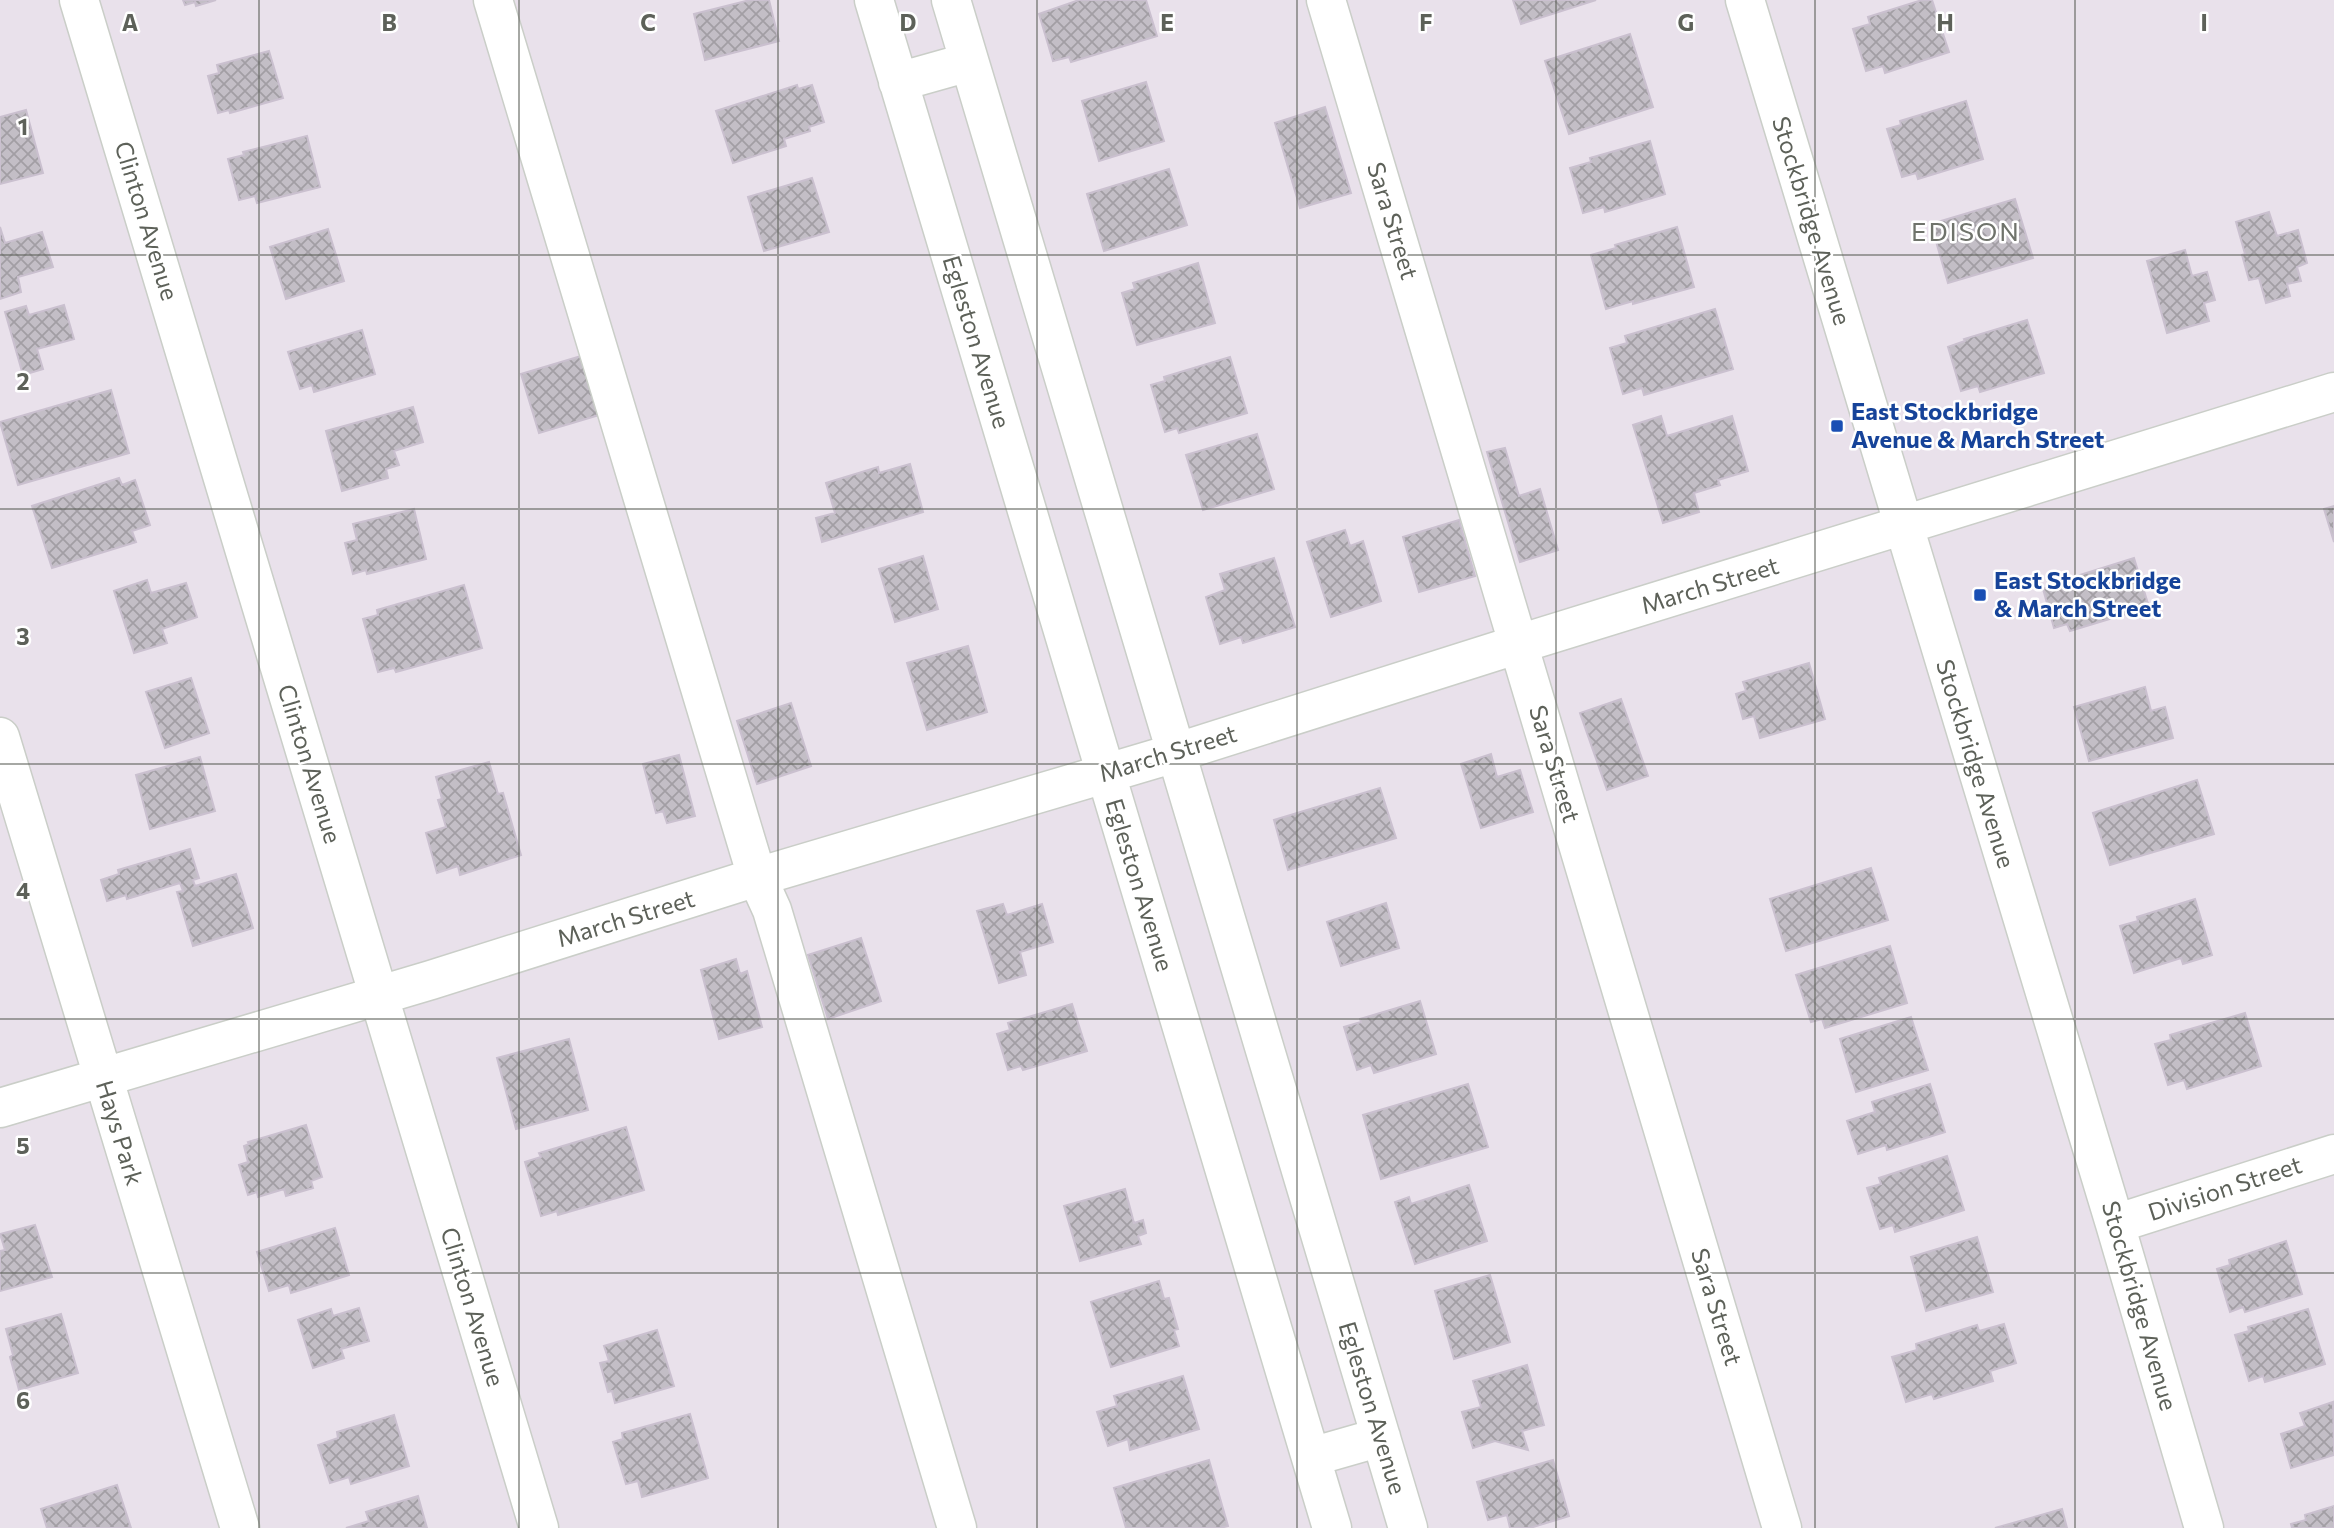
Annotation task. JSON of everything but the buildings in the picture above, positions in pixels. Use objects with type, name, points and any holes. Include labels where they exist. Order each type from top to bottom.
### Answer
[{"type":"street","name":"Clinton Avenue","points":[[79,0],[539,1528]]},
{"type":"street","points":[[493,0],[757,877],[772,910],[957,1528]]},
{"type":"street","name":"Egleston Avenue","points":[[874,0],[1332,1528]]},
{"type":"street","name":"Egleston Avenue","points":[[951,0],[1408,1528]]},
{"type":"street","name":"Sara Street","points":[[1326,0],[1782,1528]]},
{"type":"street","name":"Stockbridge Avenue","points":[[1745,0],[2115,1224],[2204,1528]]},
{"type":"street","points":[[898,82],[969,62]]},
{"type":"street","name":"March Street","points":[[0,1108],[1175,752],[2334,392]]},
{"type":"street","name":"Hays Park","points":[[0,737],[240,1528]]},
{"type":"street","name":"Division Street","points":[[2115,1224],[2334,1154]]},
{"type":"street","points":[[1311,1457],[1381,1437]]},
{"type":"place","name":"East Stockbridge Avenue & March Street","points":[[1837,426]]},
{"type":"place","name":"East Stockbridge & March Street","points":[[1980,595]]},
{"type":"district","name":"EDISON","points":[[1966,232]]}]
